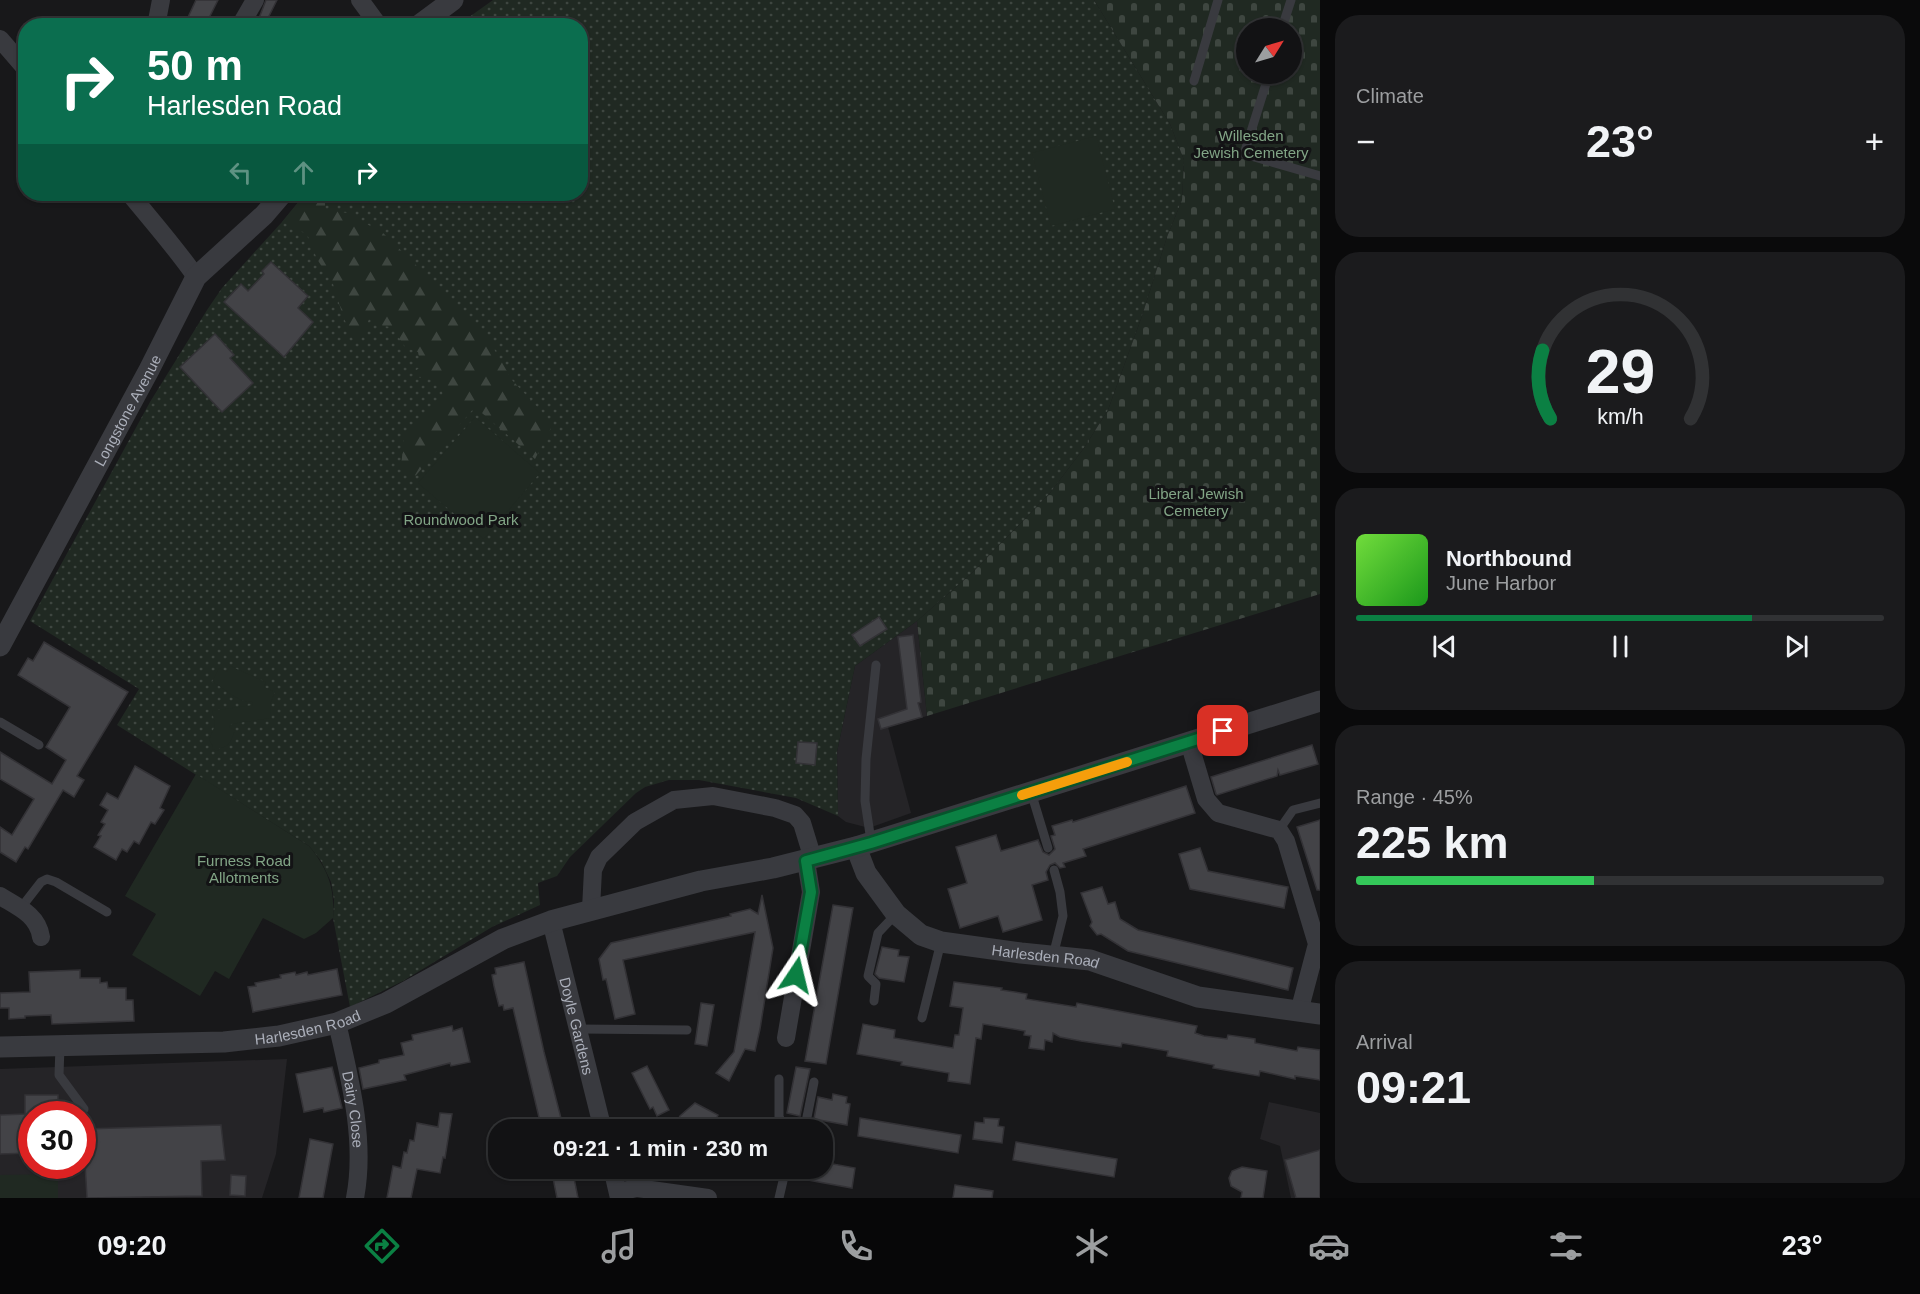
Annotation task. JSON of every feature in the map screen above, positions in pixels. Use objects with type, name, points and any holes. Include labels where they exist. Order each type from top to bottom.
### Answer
[{"type":"street","points":[[158,18],[161,0]]},
{"type":"street","points":[[245,18],[255,0]]},
{"type":"street","points":[[360,0],[373,18]]},
{"type":"street","points":[[429,18],[453,0]]},
{"type":"street","points":[[0,39],[18,60]]},
{"type":"street","points":[[136,201],[196,277]]},
{"type":"street","name":"Longstone Avenue","points":[[0,646],[149,370],[196,277],[264,215],[276,201]]},
{"type":"street","points":[[863,845],[1320,700]]},
{"type":"street","points":[[1189,742],[1206,799],[1218,813],[1279,830],[1286,841],[1317,944],[1299,1012]]},
{"type":"street","points":[[591,909],[593,870],[599,856],[635,822],[674,800],[713,796],[786,812],[799,819],[802,823],[809,860],[811,892],[786,1038]]},
{"type":"street","name":"Harlesden Road","points":[[0,1047],[224,1042],[279,1036],[337,1023],[386,1003],[503,939],[551,921],[701,881],[809,860],[863,845],[866,873],[896,914],[921,935],[940,942],[966,947],[1090,960],[1198,997],[1320,1014]]},
{"type":"street","points":[[0,897],[36,921],[41,937]]},
{"type":"street","name":"Doyle Gardens","points":[[551,921],[600,1119]]},
{"type":"street","name":"Dairy Close","points":[[337,1023],[359,1137],[359,1179],[355,1198]]},
{"type":"street","points":[[614,1179],[618,1195],[637,1188],[708,1198]]},
{"type":"lane","points":[[1194,81],[1218,0]]},
{"type":"lane","points":[[1285,18],[1291,0]]},
{"type":"lane","points":[[1266,84],[1244,154],[1320,176]]},
{"type":"lane","points":[[863,845],[866,759],[876,665]]},
{"type":"lane","points":[[0,722],[39,745]]},
{"type":"lane","points":[[1031,792],[1048,848]]},
{"type":"lane","points":[[1279,830],[1293,810],[1320,803]]},
{"type":"lane","points":[[1053,956],[1063,916],[1054,870]]},
{"type":"lane","points":[[20,909],[41,882],[47,879],[107,912]]},
{"type":"lane","points":[[874,1001],[876,984],[868,976],[878,933],[896,914]]},
{"type":"lane","points":[[922,1018],[940,942]]},
{"type":"lane","points":[[579,1029],[687,1030]]},
{"type":"lane","points":[[60,1046],[59,1075],[78,1101]]},
{"type":"lane","points":[[779,1079],[780,1119]]},
{"type":"lane","points":[[807,1119],[814,1082]]},
{"type":"lane","points":[[779,1198],[783,1179]]},
{"type":"shaded area","points":[[917,621],[927,716],[888,727],[911,813],[869,828],[846,822],[838,816],[837,752],[855,666]]},
{"type":"shaded area","points":[[287,1059],[276,1154],[262,1198],[0,1198],[0,1069]]},
{"type":"shaded area","points":[[1269,1102],[1320,1113],[1320,1198],[1291,1198],[1280,1146],[1260,1139]]},
{"type":"green space","name":"Roundwood Park","points":[[493,0],[1094,0],[1170,124],[1184,160],[1182,200],[1167,237],[1142,316],[1108,410],[1084,448],[1050,493],[973,572],[917,621],[855,666],[837,752],[838,816],[796,798],[699,780],[669,780],[645,787],[570,857],[557,876],[538,883],[540,905],[492,927],[403,981],[350,1007],[333,918],[334,900],[331,882],[321,861],[309,846],[117,725],[139,689],[30,621],[150,402],[207,310],[222,288],[299,201],[588,201],[588,18],[468,18]]},
{"type":"green space","name":"Liberal Jewish Cemetery","points":[[1094,0],[1320,0],[1320,594],[927,716],[917,621],[973,572],[1050,493],[1084,448],[1108,410],[1142,316],[1167,237],[1182,200],[1184,160],[1170,124]]},
{"type":"green space","points":[[1096,136],[1115,209],[1051,226],[1032,153]]},
{"type":"green space","points":[[299,201],[325,201],[325,209],[347,213],[383,233],[453,305],[483,330],[512,380],[553,424],[535,459],[475,407],[411,481],[401,466],[404,439],[444,399],[440,384],[416,375],[415,371],[421,367],[418,352],[406,348],[391,327],[369,319],[363,336],[355,344],[333,284],[317,259],[307,234],[282,222]]},
{"type":"green space","points":[[475,417],[540,473],[484,539],[418,483]]},
{"type":"green space","points":[[230,666],[266,682],[264,687],[275,692],[270,704],[271,718],[231,724],[229,727],[235,730],[232,739],[218,751],[212,749],[213,746],[209,740],[215,725],[212,711],[253,705],[252,702],[235,697],[212,682],[219,668],[227,672]]},
{"type":"green space","name":"Furness Road Allotments","points":[[196,774],[309,846],[329,879],[333,897],[333,918],[316,933],[304,939],[263,918],[229,979],[215,971],[200,996],[132,955],[156,914],[125,896]]},
{"type":"green space","points":[[0,1175],[18,1175],[18,1179],[58,1179],[58,1198],[0,1198]]},
{"type":"building","points":[[196,0],[218,0],[209,18],[188,18]]},
{"type":"building","points":[[266,0],[277,0],[268,18],[259,18]]},
{"type":"building","points":[[271,262],[308,296],[298,308],[313,322],[284,357],[224,302],[241,284],[248,291],[264,274],[262,271]]},
{"type":"building","points":[[215,334],[234,355],[230,358],[253,383],[222,412],[180,367]]},
{"type":"building","points":[[879,617],[887,629],[860,646],[852,635]]},
{"type":"building","points":[[913,635],[921,702],[918,703],[922,717],[881,729],[878,719],[907,709],[898,637]]},
{"type":"building","points":[[44,642],[128,692],[77,776],[84,780],[74,797],[63,790],[28,849],[25,847],[16,862],[0,852],[0,827],[12,835],[34,799],[0,779],[0,752],[52,784],[66,760],[46,747],[70,707],[18,675],[28,658],[33,661]]},
{"type":"building","points":[[798,742],[817,743],[815,765],[796,763]]},
{"type":"building","points":[[1312,745],[1318,764],[1280,775],[1278,770],[1277,776],[1216,794],[1211,777]]},
{"type":"building","points":[[135,766],[170,786],[160,808],[164,810],[155,824],[151,822],[139,844],[134,841],[127,852],[122,849],[116,860],[94,847],[101,836],[98,835],[105,824],[101,822],[108,810],[100,805],[107,793],[118,799]]},
{"type":"building","points":[[1186,786],[1195,813],[1083,849],[1086,856],[1063,863],[1065,867],[1060,868],[1055,863],[1050,865],[1046,872],[1048,880],[1032,885],[1042,920],[1003,932],[998,916],[960,928],[948,889],[967,883],[956,847],[996,835],[1001,851],[1038,840],[1043,852],[1049,855],[1055,849],[1051,836],[1055,835],[1052,826],[1072,820],[1073,822]]},
{"type":"building","points":[[1320,820],[1320,890],[1317,890],[1297,827]]},
{"type":"building","points":[[1200,848],[1208,871],[1288,887],[1284,908],[1190,889],[1179,854]]},
{"type":"building","points":[[1102,887],[1108,904],[1115,902],[1120,919],[1138,930],[1293,968],[1288,990],[1128,951],[1101,934],[1097,935],[1090,926],[1092,922],[1081,893]]},
{"type":"building","points":[[762,895],[773,948],[760,1029],[755,1051],[745,1049],[729,1081],[716,1073],[734,1052],[755,932],[623,960],[635,1014],[615,1019],[599,959],[611,943],[731,916],[730,914],[750,909],[758,914]]},
{"type":"building","points":[[833,905],[853,908],[826,1064],[805,1061]]},
{"type":"building","points":[[882,947],[899,950],[898,956],[909,957],[904,982],[879,978],[875,974]]},
{"type":"building","points":[[524,962],[561,1119],[539,1119],[513,1008],[504,1010],[503,1005],[499,1006],[492,975],[496,974],[495,968]]},
{"type":"building","points":[[337,969],[342,995],[253,1012],[248,987],[256,986],[255,983],[281,978],[280,975],[295,972],[296,975],[307,972],[308,975]]},
{"type":"building","points":[[80,970],[80,978],[100,978],[100,983],[107,982],[108,988],[126,988],[126,1000],[133,1000],[134,1021],[52,1024],[51,1015],[9,1019],[9,1008],[0,1008],[0,993],[30,992],[29,972]]},
{"type":"building","points":[[954,982],[1002,988],[1001,990],[1027,994],[1026,999],[1076,1007],[1077,1003],[1197,1026],[1195,1033],[1204,1036],[1227,1039],[1228,1035],[1255,1039],[1255,1043],[1297,1051],[1298,1047],[1320,1050],[1320,1080],[1295,1076],[1295,1079],[1260,1071],[1259,1076],[1213,1068],[1214,1065],[1167,1056],[1168,1051],[1122,1043],[1121,1047],[1081,1041],[1060,1037],[1053,1033],[1052,1042],[1045,1040],[1044,1050],[1029,1048],[1031,1036],[1024,1035],[1025,1031],[983,1024],[981,1039],[976,1038],[970,1084],[948,1081],[949,1073],[901,1065],[902,1062],[857,1054],[863,1024],[895,1030],[894,1038],[953,1048],[955,1035],[959,1035],[963,1008],[950,1006]]},
{"type":"building","points":[[701,1003],[714,1005],[707,1046],[695,1044]]},
{"type":"building","points":[[452,1026],[453,1031],[462,1028],[470,1062],[451,1066],[450,1063],[404,1075],[406,1080],[363,1089],[359,1068],[379,1063],[379,1060],[404,1055],[401,1043],[413,1040],[412,1035]]},
{"type":"building","points":[[647,1066],[669,1110],[657,1116],[653,1107],[650,1109],[632,1073]]},
{"type":"building","points":[[332,1067],[342,1108],[324,1112],[323,1108],[304,1112],[296,1074]]},
{"type":"building","points":[[796,1067],[810,1069],[800,1116],[787,1113]]},
{"type":"building","points":[[833,1094],[847,1097],[846,1103],[850,1104],[847,1125],[833,1122],[833,1119],[814,1119],[818,1097],[832,1100]]},
{"type":"building","points":[[25,1095],[58,1095],[58,1101],[25,1101]]},
{"type":"building","points":[[695,1103],[718,1115],[716,1119],[678,1119]]},
{"type":"building","points":[[440,1113],[452,1114],[445,1158],[443,1157],[440,1173],[417,1169],[411,1198],[387,1198],[393,1166],[401,1168],[404,1152],[407,1153],[410,1140],[414,1141],[417,1123],[438,1127]]},
{"type":"building","points":[[18,1114],[18,1153],[0,1154],[0,1115]]},
{"type":"building","points":[[860,1118],[961,1135],[958,1153],[858,1136]]},
{"type":"building","points":[[984,1118],[999,1119],[998,1126],[1004,1127],[1002,1143],[973,1139],[975,1122],[984,1123]]},
{"type":"building","points":[[221,1125],[225,1160],[201,1161],[202,1196],[87,1198],[86,1179],[96,1179],[96,1129]]},
{"type":"building","points":[[310,1139],[333,1144],[323,1198],[299,1198]]},
{"type":"building","points":[[1016,1142],[1117,1159],[1114,1177],[1013,1160]]},
{"type":"building","points":[[1320,1150],[1320,1198],[1296,1198],[1285,1160]]},
{"type":"building","points":[[833,1164],[855,1168],[852,1188],[802,1179],[833,1179]]},
{"type":"building","points":[[1242,1167],[1267,1171],[1263,1198],[1241,1198],[1242,1192],[1231,1186],[1229,1178],[1232,1171]]},
{"type":"building","points":[[231,1175],[246,1176],[245,1196],[230,1195]]},
{"type":"building","points":[[553,1179],[574,1179],[578,1198],[557,1198]]},
{"type":"building","points":[[955,1185],[993,1191],[992,1198],[953,1198]]},
{"type":"slow traffic","points":[[1022,795],[1127,762]]},
{"type":"route","points":[[796,975],[811,892],[806,861],[871,843],[1223,731]]},
{"type":"park label","name":"Willesden Jewish Cemetery","points":[[1251,144]]}]
